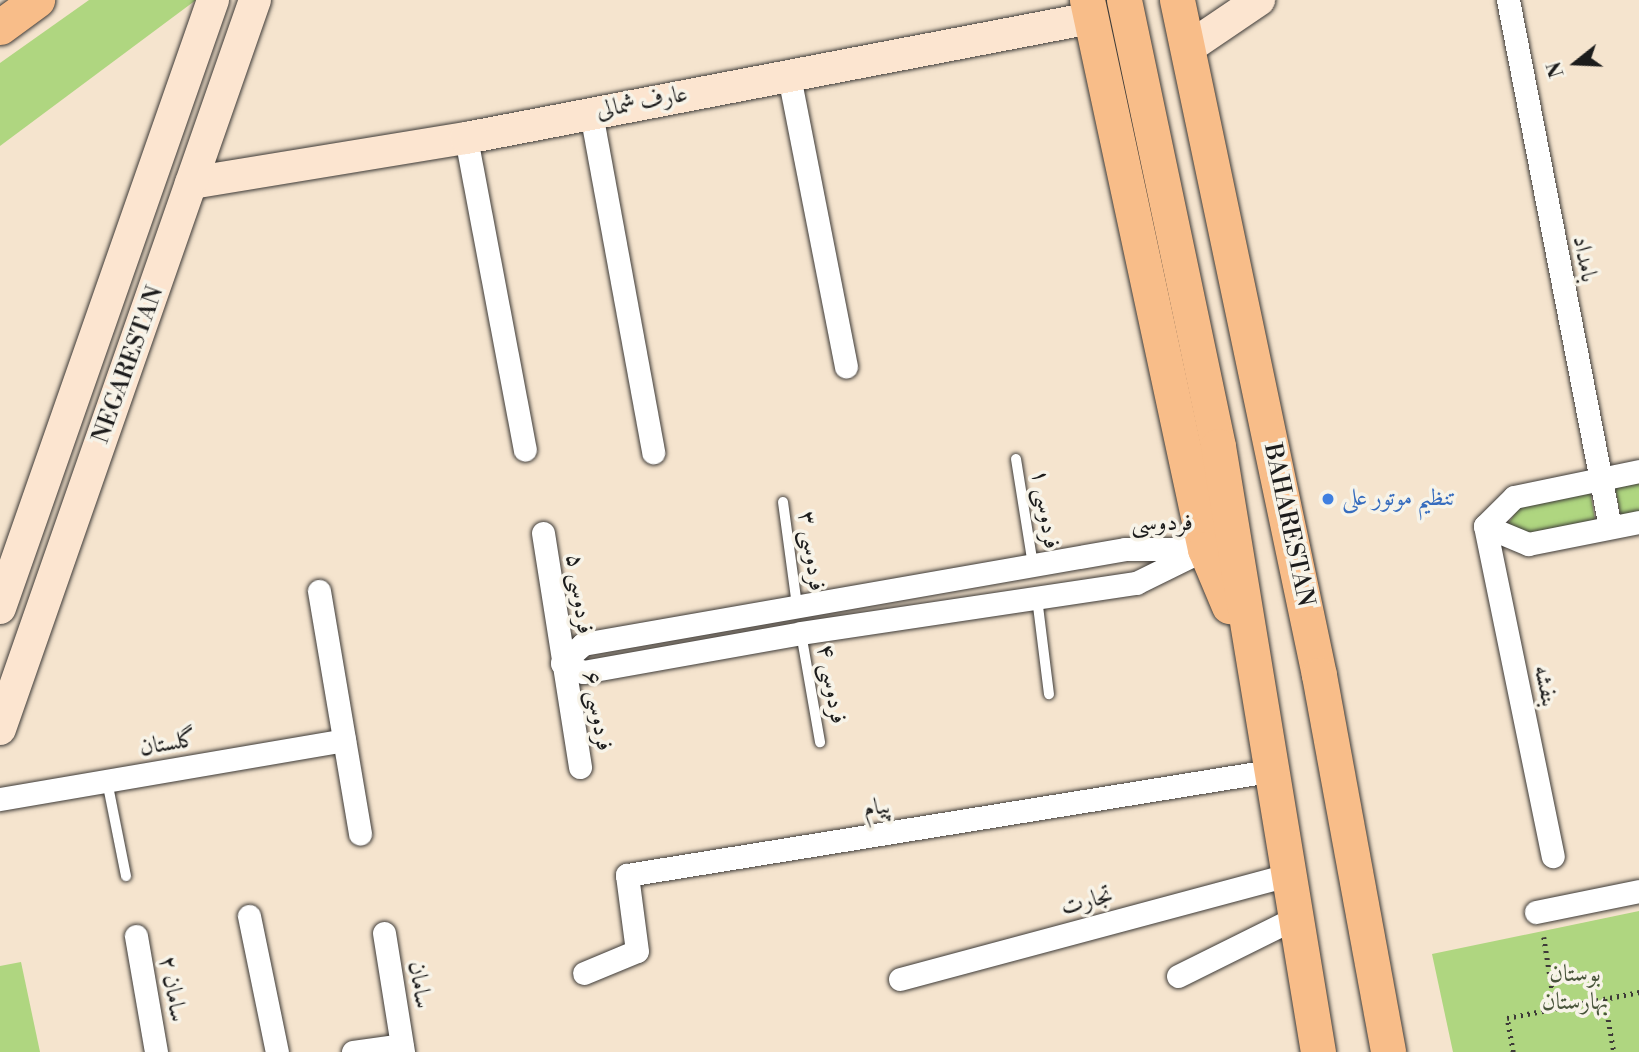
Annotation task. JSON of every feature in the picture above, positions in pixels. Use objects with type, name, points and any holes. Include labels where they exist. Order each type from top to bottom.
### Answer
[{"type":"main road","name":"NEGARESTAN","points":[[0,608],[213,0]]},
{"type":"main road","name":"NEGARESTAN","points":[[0,729],[255,0]]},
{"type":"main road","points":[[1124,0],[1217,446],[1248,652],[1318,1052]]},
{"type":"main road","name":"BAHARESTAN","points":[[1177,0],[1319,675],[1388,1052]]},
{"type":"main road","points":[[1188,48],[1259,0]]},
{"type":"main road","name":"عارف شمالی","points":[[191,183],[466,138],[789,76],[1089,9]]},
{"type":"main road","points":[[1089,9],[1205,549],[1248,652]]},
{"type":"street","name":"بامداد","points":[[1508,0],[1609,527]]},
{"type":"street","points":[[789,76],[846,366]]},
{"type":"street","points":[[590,113],[653,452]]},
{"type":"street","points":[[466,138],[525,449]]},
{"type":"street","points":[[1639,471],[1514,498],[1485,526],[1528,544],[1639,522]]},
{"type":"street","name":"بنفشه","points":[[1485,526],[1553,856]]},
{"type":"street","name":"فردوسی ۵","points":[[543,533],[562,663]]},
{"type":"street","name":"فردوسی","points":[[1205,549],[1136,583],[801,633],[583,672],[562,663],[583,644],[797,606],[1125,550],[1205,549]]},
{"type":"street","points":[[1033,565],[1037,598]]},
{"type":"street","points":[[319,591],[360,834]]},
{"type":"street","points":[[797,606],[801,633]]},
{"type":"street","name":"فردوسی ۶","points":[[562,663],[580,767]]},
{"type":"street","name":"گلستان","points":[[0,799],[344,740]]},
{"type":"street","name":"پیام","points":[[584,973],[637,951],[627,875],[1269,771]]},
{"type":"street","name":"تجارت","points":[[900,979],[1287,875]]},
{"type":"street","points":[[1539,921],[1639,891]]},
{"type":"street","points":[[249,916],[277,1052]]},
{"type":"street","points":[[1178,975],[1295,918]]},
{"type":"street","name":"سامان","points":[[354,1052],[403,1048],[384,933]]},
{"type":"street","name":"سامان ۲","points":[[136,936],[156,1052]]},
{"type":"lane","name":"فردوسی ۱","points":[[1016,459],[1033,565]]},
{"type":"lane","name":"فردوسی ۳","points":[[783,502],[797,606]]},
{"type":"lane","points":[[1037,598],[1049,694]]},
{"type":"lane","name":"فردوسی ۴","points":[[801,633],[820,741]]},
{"type":"lane","points":[[107,781],[126,876]]},
{"type":"path","points":[[1539,921],[1555,1009]]},
{"type":"path","points":[[1513,1052],[1507,1017],[1639,992]]},
{"type":"path","points":[[1605,999],[1614,1052]]},
{"type":"green space","points":[[89,0],[196,0],[0,146],[0,63]]},
{"type":"green space","points":[[1639,483],[1639,513],[1621,516],[1615,488]]},
{"type":"green space","points":[[1590,491],[1595,520],[1528,533],[1508,524],[1520,506]]},
{"type":"green space","name":"بوستان بهارستان","points":[[1639,911],[1639,1052],[1453,1052],[1432,954]]},
{"type":"green space","points":[[21,962],[40,1052],[0,1052],[0,966]]},
{"type":"place","name":"تنظیم موتور علی","points":[[1328,499]]}]
